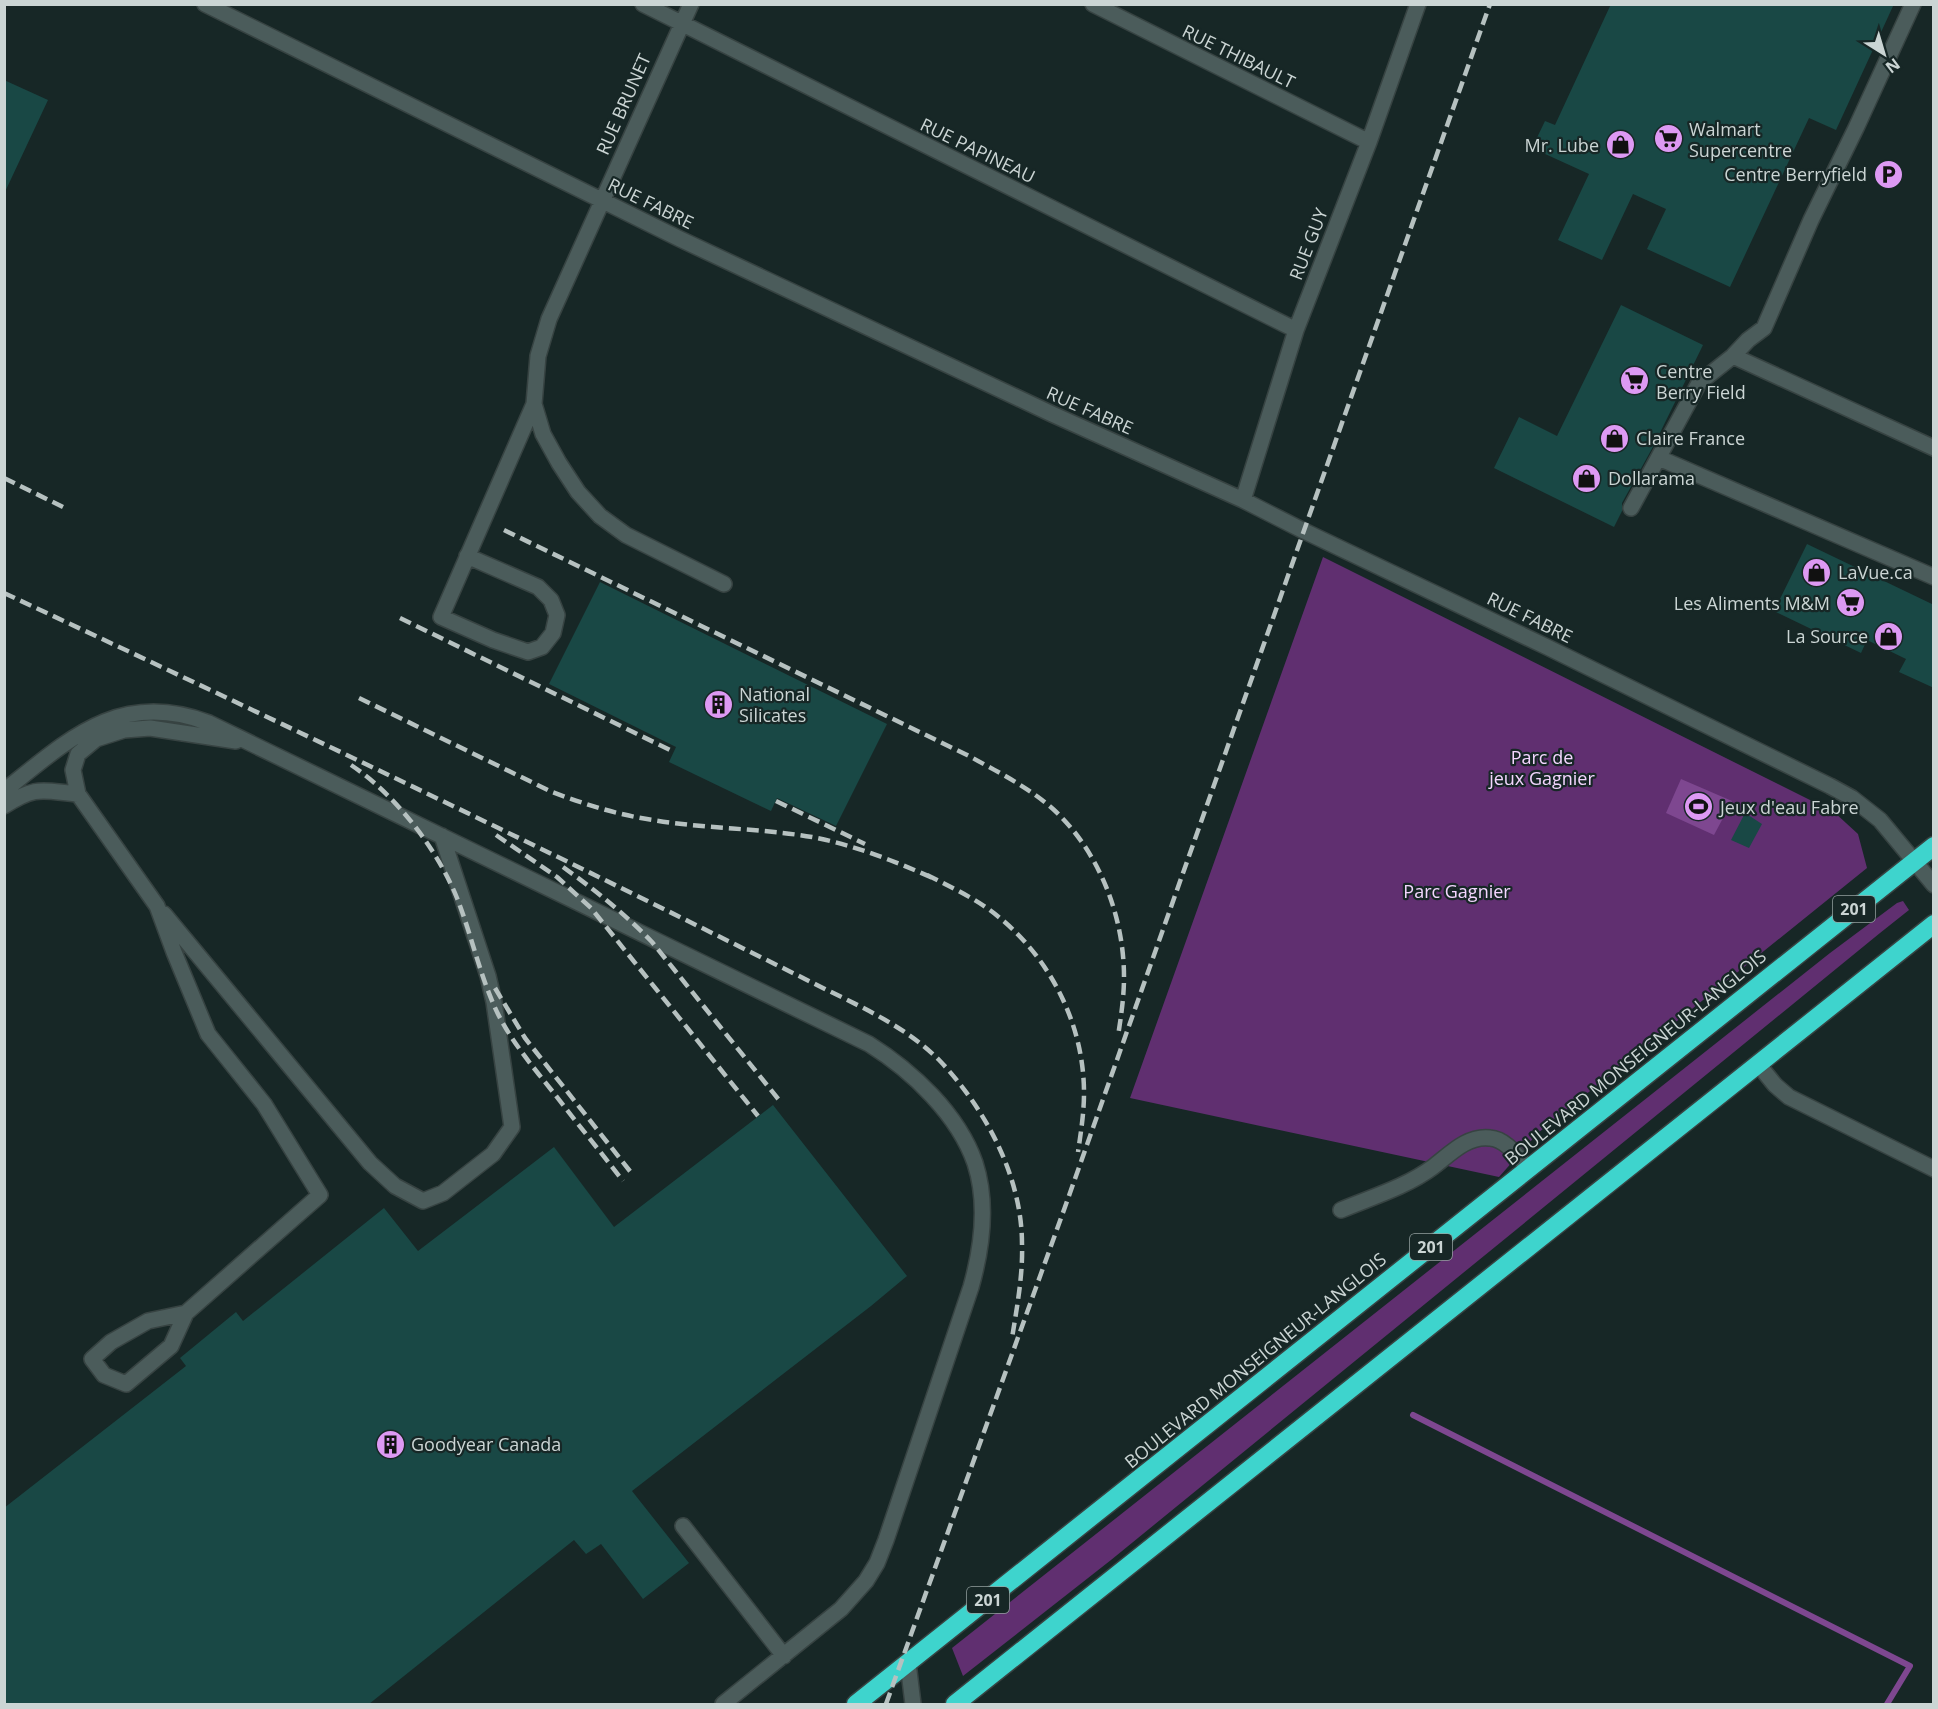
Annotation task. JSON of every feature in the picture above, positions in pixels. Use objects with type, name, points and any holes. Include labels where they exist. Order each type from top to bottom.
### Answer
[{"type":"highway","name":"BOULEVARD MONSEIGNEUR-LANGLOIS","points":[[856,1704],[1934,846]]},
{"type":"highway","points":[[955,1704],[1934,924]]},
{"type":"street","name":"RUE FABRE","points":[[205,4],[602,201],[1052,414],[1243,500],[1830,786],[1852,798],[1880,820],[1934,885]]},
{"type":"street","name":"RUE PAPINEAU","points":[[643,4],[1296,330]]},
{"type":"street","name":"RUE BRUNET","points":[[534,405],[538,356],[549,319],[691,4]]},
{"type":"street","name":"RUE THIBAULT","points":[[1093,4],[1369,142]]},
{"type":"street","name":"RUE GUY","points":[[1243,500],[1296,330],[1369,142],[1418,4]]},
{"type":"street","points":[[1630,508],[1699,383],[1764,328],[1811,220],[1913,4]]},
{"type":"street","points":[[1733,356],[1934,448]]},
{"type":"street","points":[[468,556],[538,587],[551,600],[557,615],[553,633],[543,647],[528,652],[493,640],[441,617],[534,405]]},
{"type":"street","points":[[534,405],[543,434],[559,463],[578,492],[600,516],[626,535],[724,584]]},
{"type":"street","points":[[1659,458],[1934,577]]},
{"type":"street","points":[[4,791],[81,732],[107,720],[131,714],[163,711],[193,716],[869,1044],[921,1084],[953,1122],[975,1164],[982,1210],[980,1256],[972,1287],[886,1540],[876,1563],[854,1596],[828,1621],[723,1704]]},
{"type":"street","points":[[252,744],[150,728],[124,730],[96,739],[78,754],[73,770],[78,794],[158,906],[370,1163],[395,1186],[423,1201],[444,1193],[493,1154],[512,1126],[494,1002],[488,976],[442,836]]},
{"type":"street","points":[[4,806],[22,795],[42,789],[78,794]]},
{"type":"street","points":[[158,906],[174,952],[208,1034],[264,1104],[320,1195],[186,1313],[171,1346],[126,1384],[104,1375],[92,1359],[111,1342],[148,1321],[186,1313]]},
{"type":"street","points":[[1758,1064],[1775,1085],[1789,1097],[1934,1169]]},
{"type":"street","points":[[1341,1210],[1409,1182],[1465,1143],[1483,1137],[1499,1140],[1528,1169]]},
{"type":"street","points":[[683,1526],[784,1656]]},
{"type":"street","points":[[908,1664],[913,1704]]},
{"type":"green space","name":"Parc Gagnier","points":[[1323,557],[1834,812],[1858,834],[1867,868],[1538,1133],[1499,1177],[1130,1098]]},
{"type":"green space","points":[[1903,901],[1909,910],[1111,1560],[963,1676],[952,1648],[1830,953],[1897,903]]},
{"type":"shaded area","name":"Jeux d'eau Fabre","points":[[1681,779],[1732,801],[1714,835],[1666,813]]},
{"type":"building","name":"Walmart Supercentre","points":[[1611,4],[1894,4],[1836,130],[1809,118],[1730,287],[1647,249],[1666,209],[1633,194],[1602,260],[1558,240],[1589,174],[1532,148],[1545,121],[1555,125]]},
{"type":"building","points":[[4,80],[48,100],[4,194]]},
{"type":"building","name":"Centre Berry Field","points":[[1621,305],[1703,345],[1654,445],[1622,503],[1622,511],[1614,527],[1494,468],[1519,417],[1557,436]]},
{"type":"building","points":[[1807,544],[1934,605],[1934,688],[1899,672],[1906,659],[1867,640],[1861,653],[1774,611]]},
{"type":"building","name":"National Silicates","points":[[600,582],[887,724],[836,826],[777,798],[771,811],[669,762],[676,747],[549,684]]},
{"type":"building","points":[[1745,813],[1762,824],[1749,848],[1731,840]]},
{"type":"building","name":"Goodyear Canada","points":[[773,1105],[907,1276],[632,1491],[689,1563],[643,1599],[601,1544],[586,1554],[574,1540],[369,1704],[4,1704],[4,1508],[186,1366],[180,1358],[236,1312],[243,1321],[384,1208],[418,1251],[554,1147],[614,1227]]},
{"type":"waterway","points":[[1413,1415],[1910,1666],[1887,1704]]},
{"type":"railway","points":[[886,1704],[1065,1207],[1490,4]]},
{"type":"railway","points":[[4,478],[63,507]]},
{"type":"railway","points":[[504,530],[969,756],[1012,780],[1053,809],[1084,844],[1106,886],[1114,908],[1123,954],[1124,977],[1118,1036]]},
{"type":"railway","points":[[4,593],[603,879],[865,1009],[913,1038],[941,1062],[973,1101],[998,1146],[1016,1194],[1022,1256],[1012,1338]]},
{"type":"railway","points":[[400,618],[674,752]]},
{"type":"railway","points":[[359,698],[552,792],[589,805],[640,818],[673,823],[812,837],[874,854],[933,878]]},
{"type":"railway","points":[[351,765],[368,777],[399,807],[427,842],[449,879],[457,898],[486,986],[498,1014],[530,1064],[623,1181]]},
{"type":"railway","points":[[776,801],[865,844]]},
{"type":"railway","points":[[496,835],[557,877],[591,908],[758,1116]]},
{"type":"railway","points":[[563,867],[587,884],[652,942],[779,1100]]},
{"type":"railway","points":[[927,875],[980,903],[1008,925],[1027,944],[1058,989],[1069,1013],[1082,1066],[1084,1100],[1078,1152]]},
{"type":"railway","points":[[495,988],[525,1038],[633,1175]]},
{"type":"place","name":"Walmart Supercentre","points":[[1668,139]]},
{"type":"place","name":"Mr. Lube","points":[[1620,145]]},
{"type":"place","name":"Centre Berryfield","points":[[1888,174]]},
{"type":"place","name":"Centre Berry Field","points":[[1635,381]]},
{"type":"place","name":"Claire France","points":[[1615,438]]},
{"type":"place","name":"Dollarama","points":[[1587,478]]},
{"type":"place","name":"LaVue.ca","points":[[1817,572]]},
{"type":"place","name":"Les Aliments M&M","points":[[1851,603]]},
{"type":"place","name":"La Source","points":[[1889,636]]},
{"type":"place","name":"National Silicates","points":[[718,704]]},
{"type":"place","name":"Jeux d'eau Fabre","points":[[1699,807]]},
{"type":"place","name":"Goodyear Canada","points":[[390,1444]]},
{"type":"park label","name":"Parc de jeux Gagnier","points":[[1542,768]]}]
